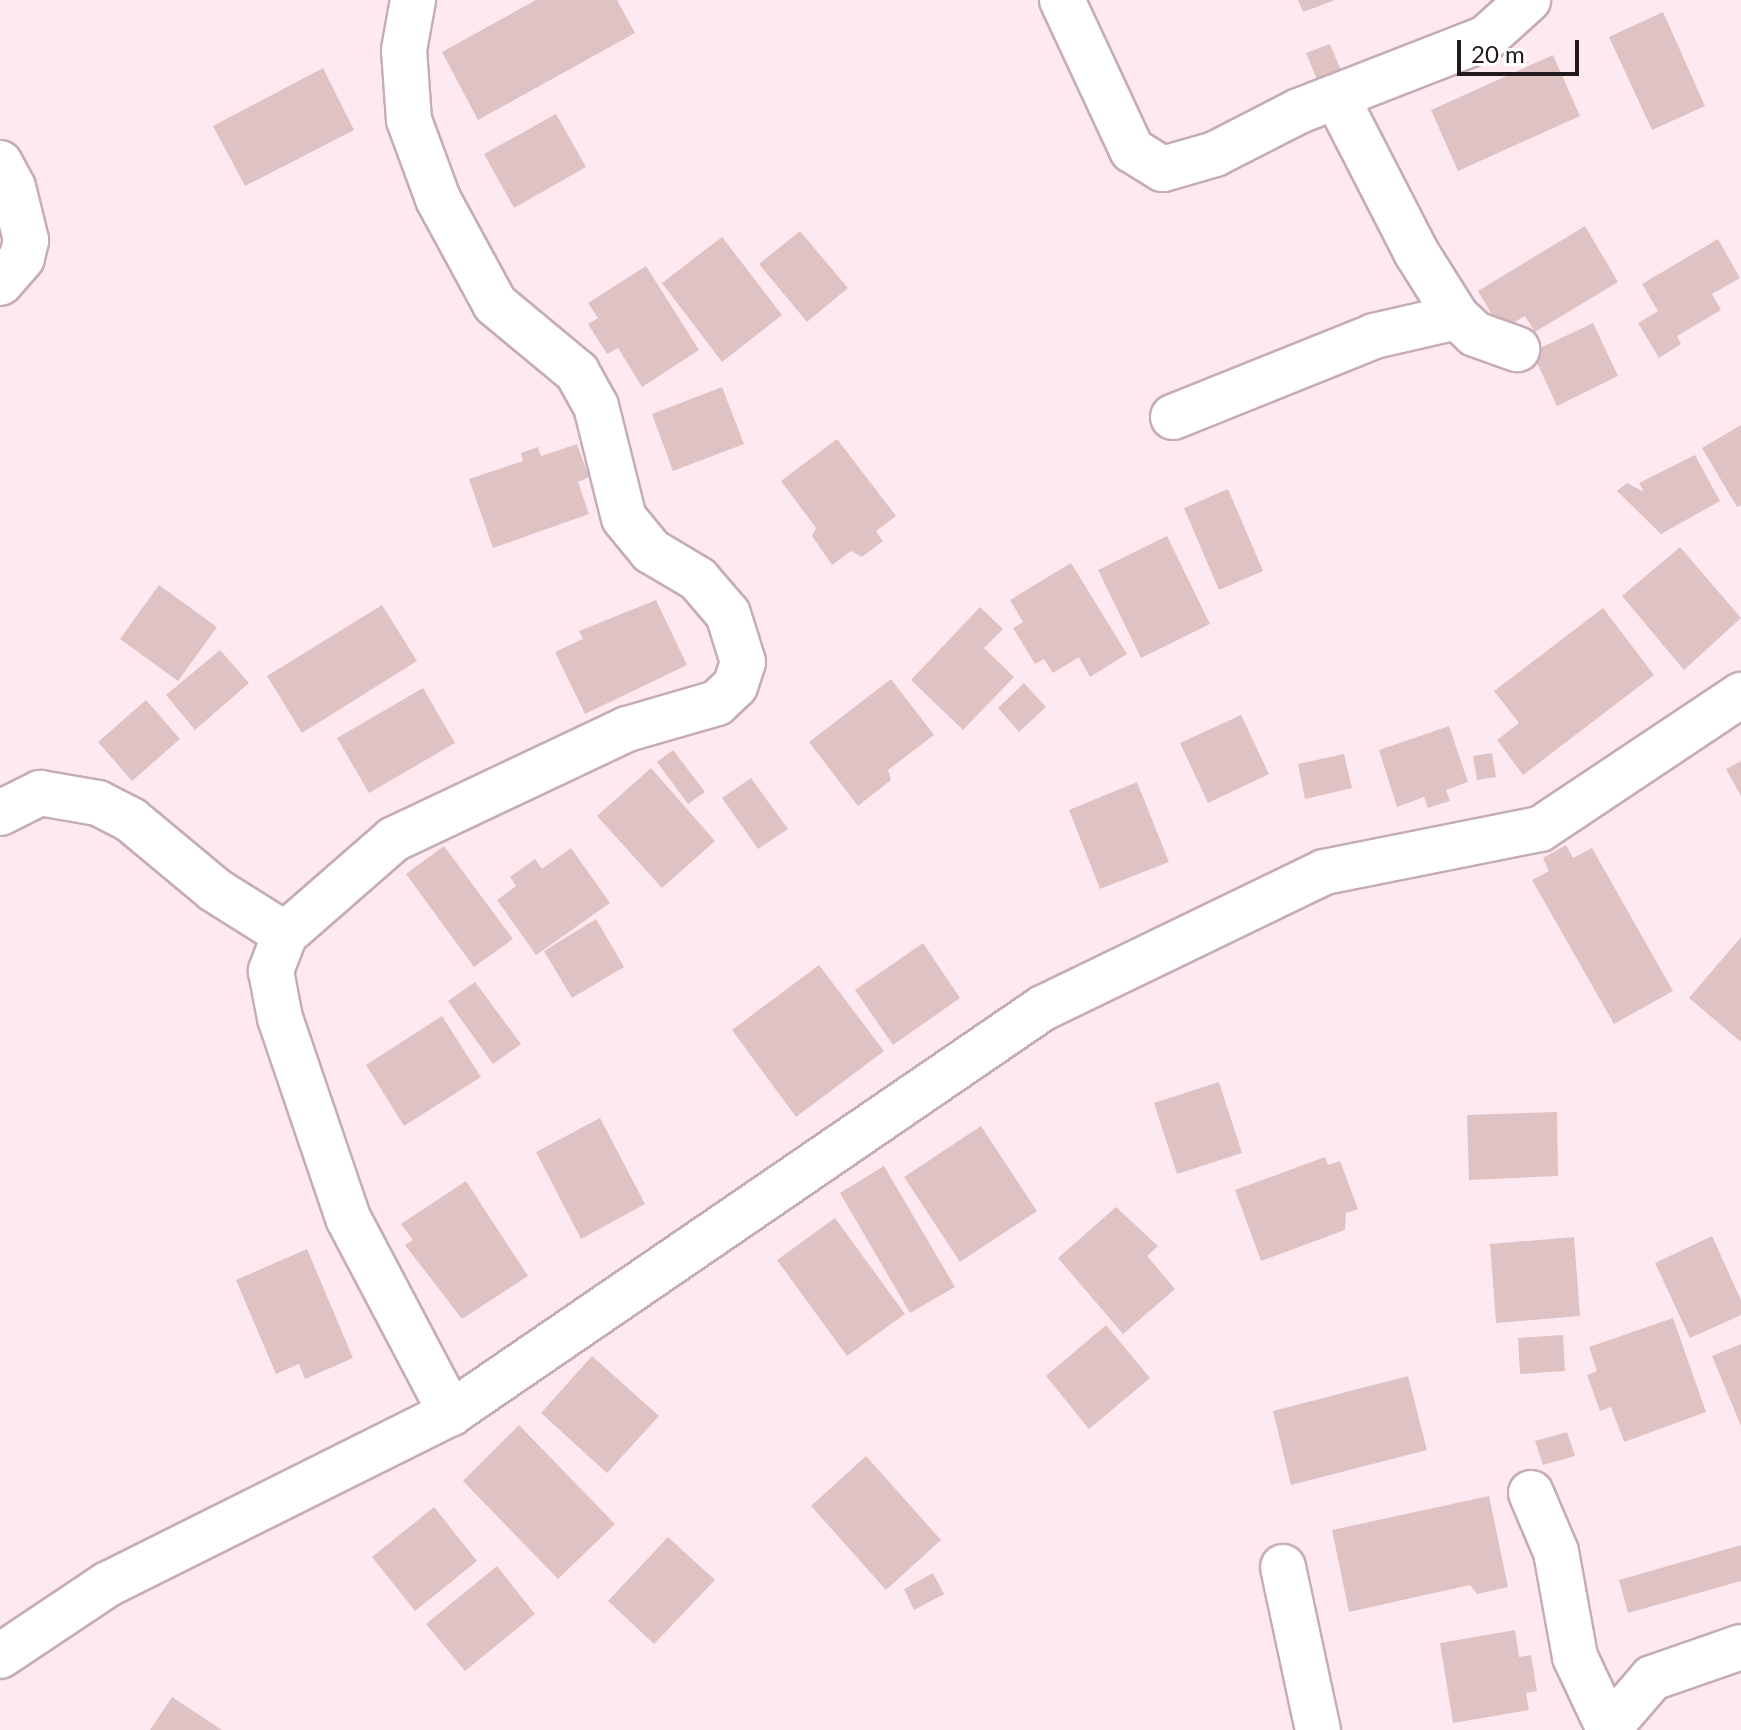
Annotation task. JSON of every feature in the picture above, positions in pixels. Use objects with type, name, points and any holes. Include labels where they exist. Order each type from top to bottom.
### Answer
[{"type":"street","points":[[413,0],[404,50],[409,120],[438,199],[495,304],[577,372],[596,406],[624,518],[651,551],[698,579],[728,614],[743,662],[735,686],[717,703],[627,729],[394,839],[285,934],[271,971],[280,1018],[348,1218],[451,1413]]},
{"type":"street","points":[[1062,0],[1132,150],[1163,169],[1215,154],[1299,111],[1338,100],[1411,63],[1486,38],[1528,0]]},
{"type":"street","points":[[1338,100],[1457,317],[1475,334],[1517,349]]},
{"type":"street","points":[[0,163],[13,187],[26,240],[22,258],[0,283]]},
{"type":"street","points":[[1173,417],[1374,336],[1457,317]]},
{"type":"street","points":[[0,1656],[108,1584],[451,1413],[1043,1008],[1324,872],[1540,829],[1741,695]]},
{"type":"street","points":[[0,813],[40,793],[98,803],[131,820],[215,890],[285,934]]},
{"type":"street","points":[[1531,1493],[1556,1552],[1575,1657],[1607,1729],[1652,1678],[1741,1647]]},
{"type":"street","points":[[1283,1567],[1318,1730]]},
{"type":"building","points":[[536,0],[617,0],[635,33],[478,120],[442,52]]},
{"type":"building","points":[[1298,0],[1335,0],[1303,12]]},
{"type":"building","points":[[1663,12],[1705,106],[1652,130],[1609,37]]},
{"type":"building","points":[[1330,44],[1342,73],[1318,82],[1306,53]]},
{"type":"building","points":[[1553,55],[1580,116],[1458,171],[1431,110]]},
{"type":"building","points":[[323,68],[354,130],[245,186],[213,126]]},
{"type":"building","points":[[556,114],[586,167],[514,208],[484,154]]},
{"type":"building","points":[[1585,226],[1618,282],[1535,332],[1525,316],[1501,330],[1478,291]]},
{"type":"building","points":[[800,231],[848,288],[807,322],[759,264]]},
{"type":"building","points":[[722,237],[782,315],[722,362],[662,283]]},
{"type":"building","points":[[1718,239],[1740,278],[1712,294],[1721,310],[1677,336],[1681,344],[1659,358],[1638,323],[1658,311],[1642,284]]},
{"type":"building","points":[[646,266],[699,350],[642,387],[618,348],[607,354],[588,324],[598,318],[588,303]]},
{"type":"building","points":[[1593,323],[1618,376],[1557,406],[1532,352]]},
{"type":"building","points":[[722,387],[744,444],[673,471],[652,414]]},
{"type":"building","points":[[1741,425],[1741,505],[1737,507],[1702,448]]},
{"type":"building","points":[[837,439],[896,516],[876,531],[883,541],[862,557],[851,551],[832,565],[812,536],[816,528],[781,481]]},
{"type":"building","points":[[577,444],[589,477],[578,482],[589,514],[493,548],[469,479],[523,461],[521,453],[538,447],[541,456]]},
{"type":"building","points":[[1695,455],[1720,501],[1661,534],[1617,491],[1627,483],[1644,492],[1639,483]]},
{"type":"building","points":[[1228,489],[1263,571],[1219,590],[1184,508]]},
{"type":"building","points":[[1167,536],[1210,624],[1141,658],[1098,570]]},
{"type":"building","points":[[1680,547],[1741,618],[1684,670],[1622,596]]},
{"type":"building","points":[[1071,563],[1127,654],[1090,677],[1079,657],[1053,673],[1044,659],[1035,664],[1013,628],[1023,622],[1010,600]]},
{"type":"building","points":[[159,585],[217,627],[178,681],[120,639]]},
{"type":"building","points":[[656,600],[687,665],[585,714],[555,652],[583,639],[579,631]]},
{"type":"building","points":[[382,605],[417,661],[302,733],[267,676]]},
{"type":"building","points":[[980,607],[1003,629],[984,648],[1014,677],[963,730],[911,680]]},
{"type":"building","points":[[1603,608],[1654,675],[1523,775],[1497,740],[1519,723],[1494,691]]},
{"type":"building","points":[[220,650],[249,683],[195,730],[166,695]]},
{"type":"building","points":[[891,679],[934,735],[888,770],[891,780],[858,806],[809,742]]},
{"type":"building","points":[[1024,683],[1046,707],[1019,732],[998,708]]},
{"type":"building","points":[[423,688],[455,743],[369,793],[337,738]]},
{"type":"building","points":[[146,700],[180,739],[132,781],[98,742]]},
{"type":"building","points":[[1241,715],[1269,774],[1208,803],[1180,743]]},
{"type":"building","points":[[1449,726],[1468,782],[1446,790],[1450,801],[1428,808],[1424,797],[1397,807],[1379,750]]},
{"type":"building","points":[[673,750],[705,792],[688,804],[657,762]]},
{"type":"building","points":[[1492,753],[1496,777],[1477,780],[1473,756]]},
{"type":"building","points":[[1344,754],[1352,788],[1305,799],[1298,764]]},
{"type":"building","points":[[1741,761],[1741,796],[1726,769]]},
{"type":"building","points":[[651,768],[715,841],[662,888],[597,816]]},
{"type":"building","points":[[751,778],[788,829],[758,849],[722,798]]},
{"type":"building","points":[[1137,782],[1169,862],[1100,889],[1069,810]]},
{"type":"building","points":[[1566,845],[1573,858],[1592,848],[1673,991],[1614,1024],[1532,880],[1549,871],[1543,858]]},
{"type":"building","points":[[444,846],[513,939],[474,967],[406,874]]},
{"type":"building","points":[[571,848],[610,903],[536,955],[497,900],[516,886],[510,877],[535,859],[542,869]]},
{"type":"building","points":[[596,919],[624,967],[572,998],[544,951]]},
{"type":"building","points":[[1741,937],[1741,1042],[1689,998]]},
{"type":"building","points":[[923,943],[960,998],[893,1045],[855,990]]},
{"type":"building","points":[[819,965],[884,1051],[796,1117],[732,1030]]},
{"type":"building","points":[[475,982],[521,1044],[493,1064],[448,1001]]},
{"type":"building","points":[[442,1016],[481,1077],[404,1126],[366,1065]]},
{"type":"building","points":[[1219,1082],[1242,1153],[1177,1174],[1154,1103]]},
{"type":"building","points":[[1557,1112],[1558,1176],[1469,1180],[1467,1115]]},
{"type":"building","points":[[600,1118],[645,1204],[581,1239],[536,1152]]},
{"type":"building","points":[[981,1126],[1037,1211],[960,1262],[904,1177]]},
{"type":"building","points":[[1325,1157],[1328,1165],[1340,1161],[1358,1209],[1346,1213],[1345,1230],[1261,1261],[1235,1190]]},
{"type":"building","points":[[884,1166],[955,1287],[910,1313],[840,1193]]},
{"type":"building","points":[[466,1181],[528,1276],[462,1319],[405,1245],[413,1240],[401,1224]]},
{"type":"building","points":[[1116,1207],[1158,1246],[1147,1256],[1175,1289],[1123,1334],[1058,1258]]},
{"type":"building","points":[[835,1218],[905,1314],[847,1356],[777,1260]]},
{"type":"building","points":[[1712,1236],[1741,1300],[1741,1315],[1690,1338],[1655,1263]]},
{"type":"building","points":[[1574,1237],[1580,1316],[1496,1323],[1490,1244]]},
{"type":"building","points":[[307,1249],[353,1358],[305,1379],[299,1364],[276,1374],[236,1280]]},
{"type":"building","points":[[1673,1318],[1706,1412],[1624,1442],[1611,1407],[1600,1411],[1587,1375],[1597,1371],[1589,1347]]},
{"type":"building","points":[[1106,1325],[1150,1378],[1089,1429],[1046,1376]]},
{"type":"building","points":[[1563,1335],[1565,1371],[1520,1374],[1518,1338]]},
{"type":"building","points":[[1741,1344],[1741,1426],[1712,1356]]},
{"type":"building","points":[[592,1356],[659,1416],[607,1473],[541,1413]]},
{"type":"building","points":[[1408,1376],[1427,1450],[1291,1485],[1273,1411]]},
{"type":"building","points":[[519,1425],[615,1524],[558,1579],[463,1481]]},
{"type":"building","points":[[1567,1432],[1575,1456],[1543,1465],[1535,1441]]},
{"type":"building","points":[[866,1456],[941,1540],[886,1590],[811,1506]]},
{"type":"building","points":[[1489,1496],[1508,1587],[1477,1594],[1470,1585],[1349,1612],[1332,1530]]},
{"type":"building","points":[[434,1507],[477,1561],[415,1611],[372,1557]]},
{"type":"building","points":[[668,1537],[715,1580],[654,1644],[608,1601]]},
{"type":"building","points":[[1741,1545],[1741,1581],[1628,1613],[1619,1580]]},
{"type":"building","points":[[497,1566],[535,1614],[465,1671],[426,1624]]},
{"type":"building","points":[[933,1573],[944,1594],[914,1610],[904,1589]]},
{"type":"building","points":[[1515,1630],[1519,1657],[1531,1655],[1537,1691],[1526,1693],[1529,1710],[1453,1723],[1440,1643]]},
{"type":"building","points":[[172,1697],[222,1730],[150,1730]]}]
